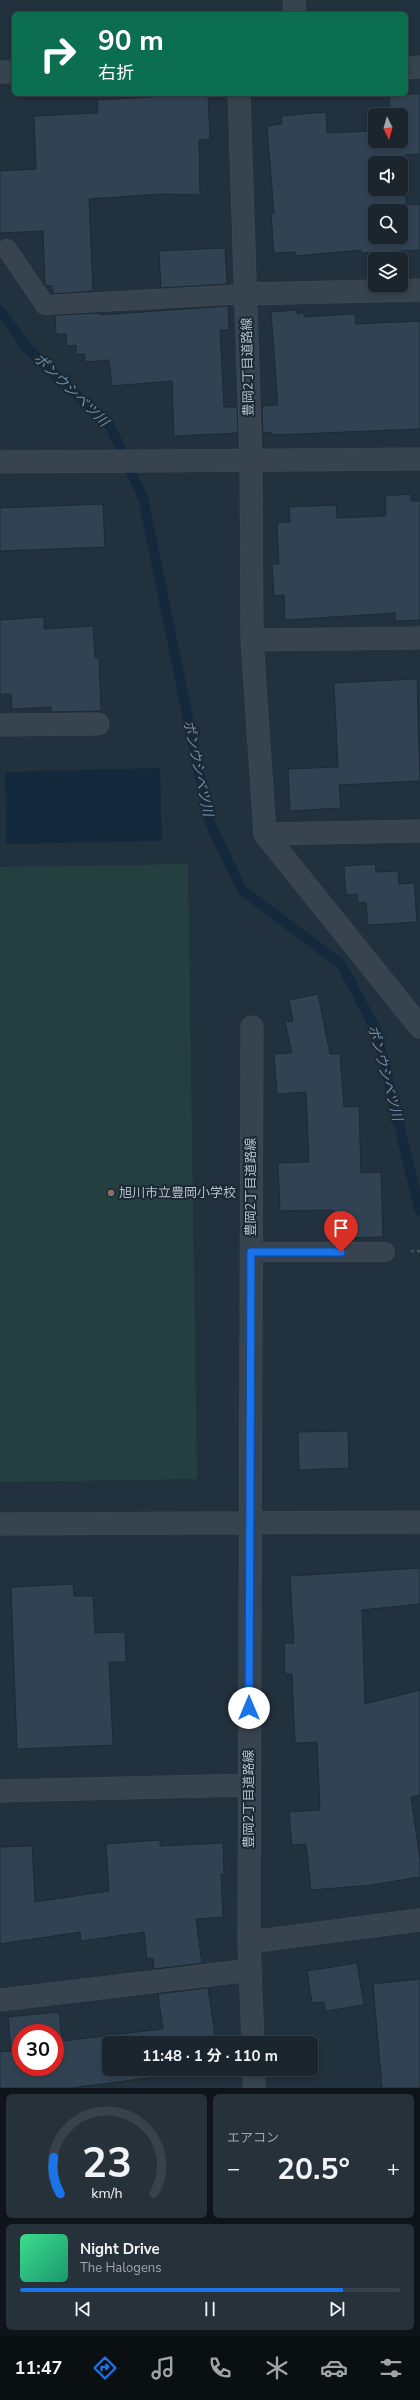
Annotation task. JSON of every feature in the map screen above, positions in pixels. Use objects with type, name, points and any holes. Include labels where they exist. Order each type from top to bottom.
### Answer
[{"type":"street","points":[[294,0],[295,12]]},
{"type":"street","points":[[408,68],[420,67]]},
{"type":"street","points":[[0,72],[12,72]]},
{"type":"street","name":"豊岡2丁目道路線","points":[[239,96],[247,294],[251,461],[252,640],[265,834]]},
{"type":"street","points":[[247,294],[420,290]]},
{"type":"street","points":[[0,462],[107,460],[251,461],[420,459]]},
{"type":"street","points":[[252,640],[420,638]]},
{"type":"street","points":[[0,725],[98,724]]},
{"type":"street","points":[[265,834],[420,831]]},
{"type":"street","points":[[265,834],[420,1027]]},
{"type":"street","name":"豊岡2丁目道路線","points":[[252,1027],[249,1942],[253,2036]]},
{"type":"street","points":[[0,1524],[420,1522]]},
{"type":"street","points":[[0,1791],[249,1785]]},
{"type":"street","points":[[249,1942],[420,1920]]},
{"type":"street","points":[[0,2000],[251,1970]]},
{"type":"street","points":[[254,2076],[254,2088]]},
{"type":"lane","points":[[7,249],[45,305],[247,294]]},
{"type":"lane","points":[[251,1252],[385,1252]]},
{"type":"path","points":[[410,1251],[420,1251]]},
{"type":"green space","name":"旭川市立豊岡小学校","points":[[188,864],[197,1479],[0,1482],[0,867]]},
{"type":"water","points":[[160,768],[162,841],[6,844],[5,772]]},
{"type":"building","points":[[408,94],[420,94],[420,154],[405,156],[368,156],[368,196],[406,196],[406,204],[368,204],[368,244],[408,244],[408,205],[420,204],[420,250],[361,253],[361,250],[295,256],[295,252],[274,253],[271,214],[274,213],[267,126],[282,124],[281,116],[326,112],[327,133],[368,131],[368,148],[408,148],[408,108],[390,108],[389,96],[408,96]]},
{"type":"building","points":[[171,96],[208,96],[210,139],[199,140],[200,195],[161,194],[89,199],[93,291],[53,294],[52,286],[45,285],[43,231],[0,233],[0,171],[36,169],[34,116],[98,113],[97,100]]},
{"type":"building","points":[[225,248],[227,284],[161,288],[159,251]]},
{"type":"building","points":[[228,306],[229,330],[220,330],[224,407],[237,407],[238,433],[174,436],[172,381],[112,386],[109,360],[85,362],[85,354],[76,354],[76,345],[67,346],[66,334],[56,334],[55,315],[100,313],[100,315]]},
{"type":"building","points":[[297,310],[297,314],[304,313],[304,317],[355,314],[356,324],[420,321],[420,429],[272,435],[272,432],[263,433],[262,406],[278,405],[271,312]]},
{"type":"building","points":[[411,494],[411,501],[420,501],[420,620],[395,621],[395,613],[285,620],[284,595],[274,596],[272,564],[279,564],[277,523],[290,522],[289,507],[336,505],[337,518],[386,516],[385,496]]},
{"type":"building","points":[[103,504],[105,547],[0,551],[0,508]]},
{"type":"building","points":[[44,617],[44,629],[93,626],[95,658],[99,658],[101,711],[52,712],[51,707],[12,709],[11,694],[0,694],[0,620]]},
{"type":"building","points":[[417,679],[420,781],[339,785],[341,808],[290,811],[288,769],[338,767],[334,683]]},
{"type":"building","points":[[375,864],[376,872],[398,871],[399,884],[414,883],[417,922],[368,925],[366,902],[358,903],[357,894],[346,895],[344,866]]},
{"type":"building","points":[[318,994],[330,1054],[340,1054],[344,1107],[359,1106],[361,1173],[381,1172],[383,1237],[333,1238],[333,1210],[280,1211],[278,1163],[309,1162],[306,1092],[277,1094],[274,1054],[292,1053],[285,1022],[293,1021],[289,1000]]},
{"type":"building","points":[[348,1431],[349,1468],[299,1470],[298,1432]]},
{"type":"building","points":[[420,1568],[420,1604],[362,1610],[365,1704],[420,1690],[420,1795],[411,1797],[420,1859],[420,1877],[372,1885],[311,1890],[306,1844],[292,1845],[289,1812],[320,1810],[317,1742],[295,1743],[292,1674],[285,1674],[284,1643],[294,1643],[290,1576]]},
{"type":"building","points":[[73,1584],[74,1596],[93,1596],[95,1633],[125,1632],[126,1662],[109,1662],[113,1745],[17,1749],[11,1587]]},
{"type":"building","points":[[160,1840],[160,1846],[223,1843],[224,1874],[221,1874],[223,1917],[196,1919],[202,1963],[154,1969],[153,1958],[147,1959],[144,1932],[81,1941],[80,1932],[0,1944],[0,1847],[32,1846],[35,1902],[109,1891],[106,1844]]},
{"type":"building","points":[[357,1963],[364,2005],[326,2011],[324,2002],[312,2003],[307,1971]]},
{"type":"building","points":[[420,1979],[420,2088],[382,2088],[373,1984]]},
{"type":"building","points":[[208,1988],[215,2036],[104,2036],[163,2029],[158,1994]]},
{"type":"building","points":[[59,2012],[60,2024],[12,2024],[12,2076],[64,2076],[64,2041],[102,2036],[102,2076],[163,2076],[71,2088],[0,2088],[0,2052],[11,2051],[8,2017]]},
{"type":"waterway","name":"ポンウシベツ川","points":[[0,310],[27,348],[110,426],[143,498],[209,821],[242,890],[341,964],[376,1030],[420,1211]]},
{"type":"place","name":"旭川市立豊岡小学校","points":[[111,1193]]},
{"type":"route","points":[[249,1708],[251,1252],[341,1252]]}]
